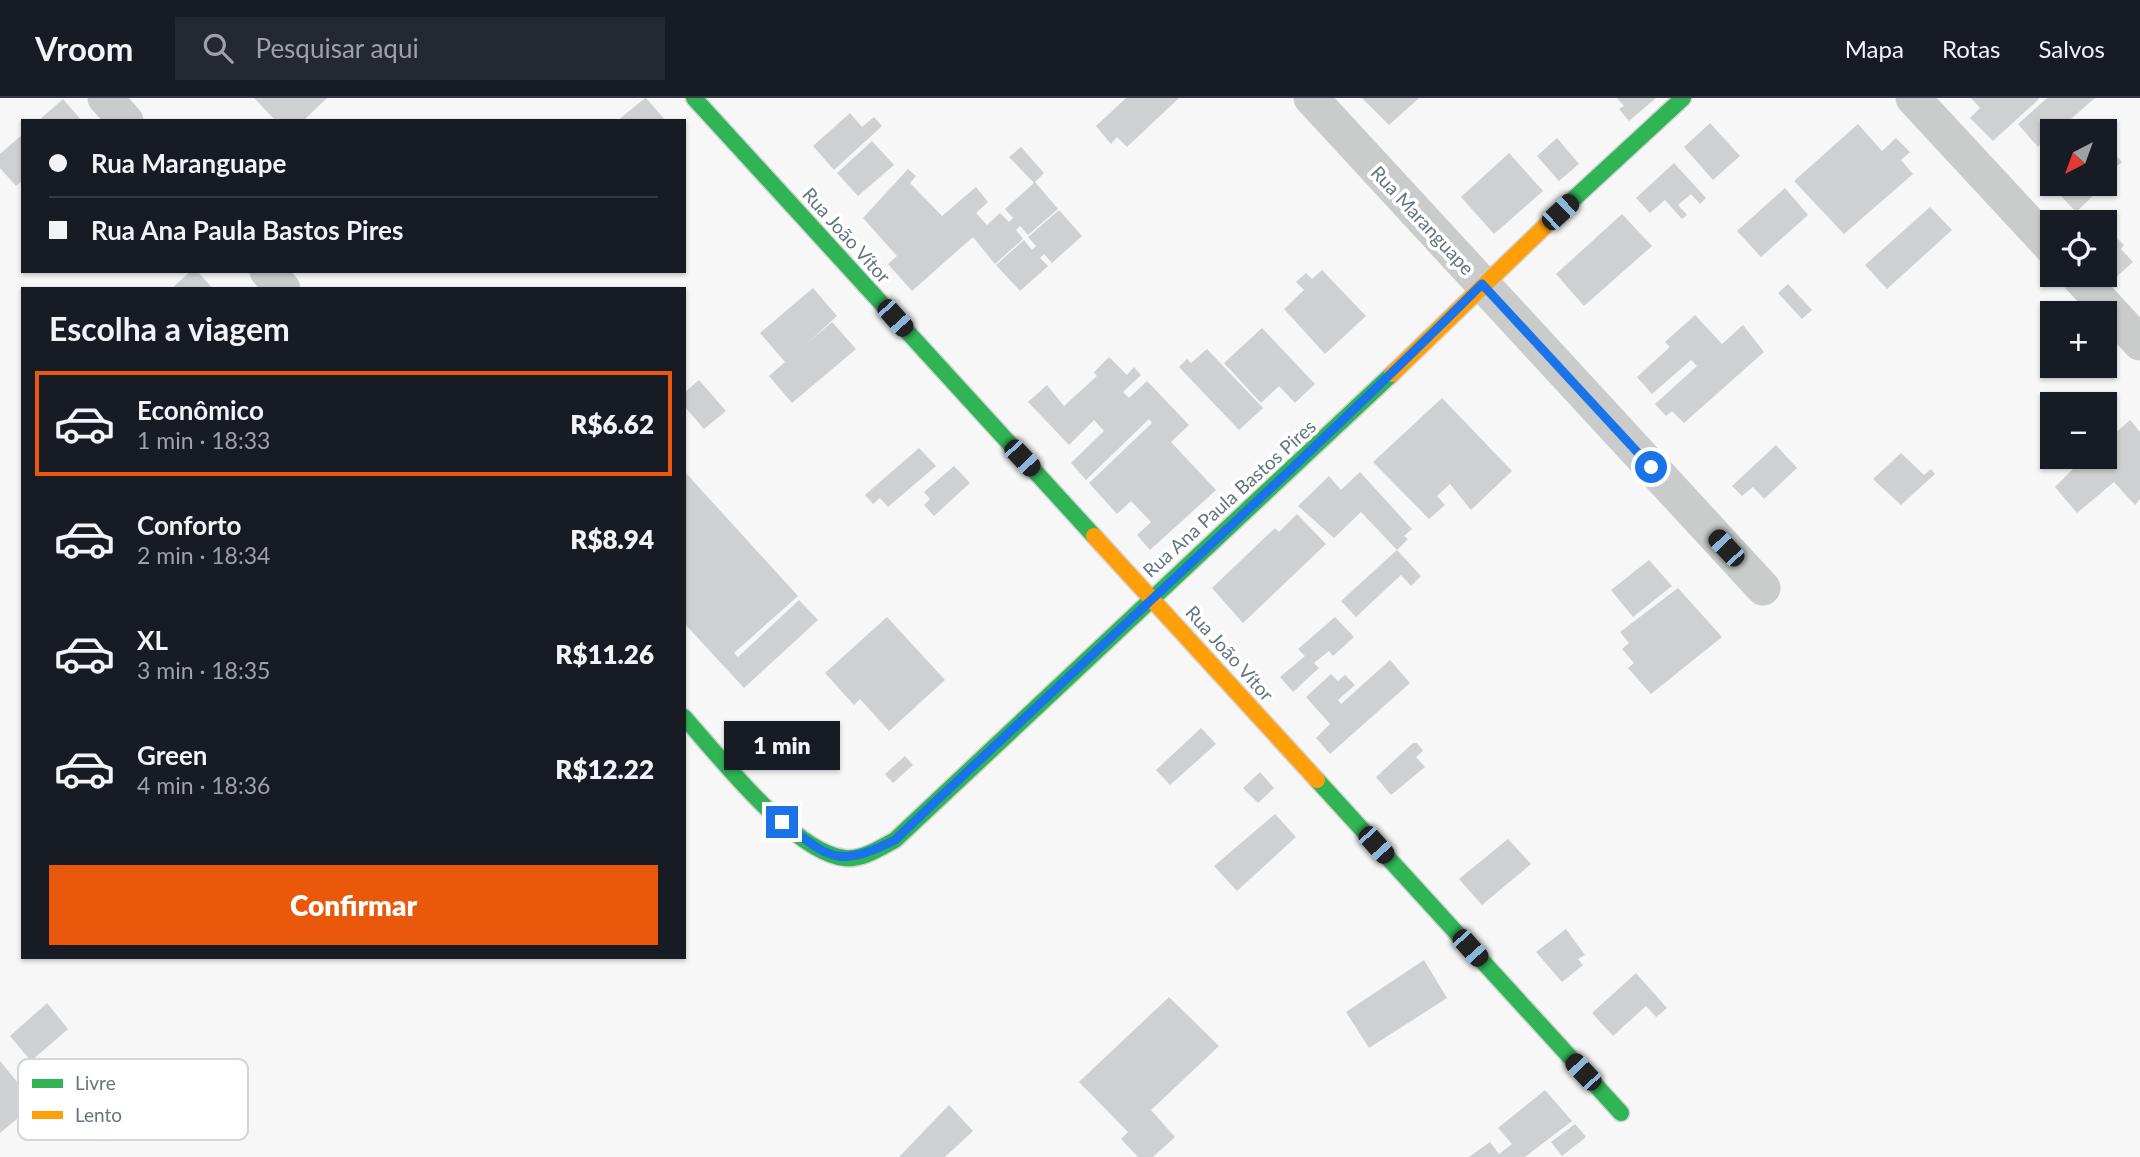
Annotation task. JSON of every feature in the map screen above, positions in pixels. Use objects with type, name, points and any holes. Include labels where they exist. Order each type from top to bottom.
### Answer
[{"type":"street","points":[[105,98],[124,119]]},
{"type":"street","name":"Rua João Vítor","points":[[694,98],[1621,1113]]},
{"type":"street","name":"Rua Maranguape","points":[[1311,98],[1763,588]]},
{"type":"street","name":"Rua Ana Paula Bastos Pires","points":[[686,720],[782,822],[821,851],[842,858],[865,855],[895,840],[1150,598],[1346,420],[1482,284],[1684,98]]},
{"type":"street","points":[[1913,98],[2040,235]]},
{"type":"street","points":[[269,273],[281,287]]},
{"type":"street","points":[[2088,287],[2140,343]]},
{"type":"building","points":[[254,98],[327,98],[305,119],[274,119]]},
{"type":"building","points":[[645,98],[664,119],[619,119]]},
{"type":"building","points":[[1126,98],[1179,98],[1127,147],[1117,137],[1111,144],[1096,126]]},
{"type":"building","points":[[1362,98],[1419,98],[1389,125]]},
{"type":"building","points":[[1617,98],[1656,98],[1629,121],[1619,109],[1624,106]]},
{"type":"building","points":[[1971,98],[2039,99],[1993,141],[1970,118],[1980,108]]},
{"type":"building","points":[[2047,98],[2095,98],[2071,119],[2040,119],[2038,147],[2018,124]]},
{"type":"building","points":[[63,99],[80,119],[40,119]]},
{"type":"building","points":[[850,113],[862,127],[874,117],[882,126],[834,170],[813,146]]},
{"type":"building","points":[[1710,123],[1740,156],[1713,180],[1684,147]]},
{"type":"building","points":[[1858,124],[1882,151],[1896,138],[1910,152],[1901,160],[1913,174],[1844,234],[1794,181]]},
{"type":"building","points":[[21,136],[21,182],[16,186],[0,168],[0,154]]},
{"type":"building","points":[[1557,138],[1579,164],[1559,181],[1537,156]]},
{"type":"building","points":[[872,141],[894,165],[858,196],[837,173]]},
{"type":"building","points":[[1021,147],[1044,173],[1035,182],[1058,209],[1028,235],[1020,226],[1016,230],[1023,239],[995,264],[973,237],[912,291],[888,264],[897,256],[863,218],[908,169],[916,176],[910,183],[942,216],[976,187],[988,202],[976,213],[987,225],[1000,213],[1009,222],[1013,218],[1005,209],[1034,183],[1009,157]]},
{"type":"building","points":[[1509,153],[1543,191],[1494,234],[1461,197]]},
{"type":"building","points":[[1674,163],[1706,198],[1700,204],[1691,194],[1678,205],[1687,215],[1682,219],[1665,200],[1650,213],[1636,198]]},
{"type":"building","points":[[1785,188],[1808,215],[1761,257],[1737,231]]},
{"type":"building","points":[[2061,196],[2093,196],[2078,210],[2074,210]]},
{"type":"building","points":[[1930,207],[1952,230],[1887,289],[1865,265]]},
{"type":"building","points":[[1059,210],[1082,236],[1052,263],[1044,254],[1040,258],[1048,266],[1020,291],[996,265],[1024,240],[1032,250],[1036,246],[1028,237]]},
{"type":"building","points":[[1622,214],[1652,246],[1584,306],[1556,274]]},
{"type":"building","points":[[2117,238],[2124,245],[2121,249],[2133,262],[2117,276]]},
{"type":"building","points":[[1322,270],[1366,316],[1325,354],[1284,309],[1304,290],[1296,282],[1306,273],[1312,279]]},
{"type":"building","points":[[189,273],[199,273],[211,287],[173,287]]},
{"type":"building","points":[[1788,284],[1812,310],[1802,319],[1778,293]]},
{"type":"building","points":[[813,288],[837,316],[803,347],[832,322],[856,349],[792,403],[769,376],[785,362],[760,333]]},
{"type":"building","points":[[1695,315],[1722,344],[1743,325],[1764,352],[1684,423],[1672,411],[1666,416],[1655,404],[1697,366],[1691,360],[1652,394],[1637,377],[1670,347],[1665,342]]},
{"type":"building","points":[[1262,328],[1315,384],[1295,403],[1279,386],[1261,403],[1224,363]]},
{"type":"building","points":[[1207,349],[1263,408],[1239,430],[1179,367],[1187,359],[1191,363]]},
{"type":"building","points":[[1109,357],[1127,375],[1134,367],[1141,375],[1123,392],[1129,398],[1147,381],[1189,425],[1171,442],[1216,490],[1150,550],[1137,535],[1151,522],[1131,501],[1117,514],[1089,483],[1152,423],[1149,419],[1086,480],[1071,463],[1104,431],[1094,420],[1069,445],[1028,402],[1047,385],[1064,406],[1097,376],[1094,372]]},
{"type":"building","points":[[699,380],[726,411],[704,429],[686,408],[686,391]]},
{"type":"building","points":[[1442,398],[1512,471],[1471,510],[1450,484],[1437,496],[1445,505],[1429,519],[1373,462]]},
{"type":"building","points":[[2130,420],[2140,432],[2140,499],[2135,505],[2114,482],[2077,513],[2055,487],[2073,469],[2117,469],[2117,431]]},
{"type":"building","points":[[1776,445],[1797,468],[1764,499],[1753,487],[1742,496],[1732,486]]},
{"type":"building","points":[[919,448],[936,466],[888,507],[880,498],[873,504],[865,495]]},
{"type":"building","points":[[1901,453],[1924,475],[1931,469],[1935,474],[1901,505],[1873,479]]},
{"type":"building","points":[[954,466],[970,483],[934,516],[924,505],[930,499],[924,492]]},
{"type":"building","points":[[1360,472],[1412,529],[1404,536],[1408,539],[1397,550],[1361,512],[1334,538],[1298,506],[1329,476],[1341,490]]},
{"type":"building","points":[[686,473],[798,596],[734,653],[738,657],[799,600],[818,620],[744,688],[686,625]]},
{"type":"building","points":[[1297,514],[1326,544],[1243,623],[1212,588],[1275,528],[1279,532]]},
{"type":"building","points":[[1397,550],[1421,576],[1411,586],[1401,575],[1356,617],[1341,601]]},
{"type":"building","points":[[1649,560],[1672,586],[1633,617],[1611,590]]},
{"type":"building","points":[[1678,588],[1722,637],[1651,694],[1628,668],[1634,663],[1622,649],[1629,643],[1620,632]]},
{"type":"building","points":[[887,617],[945,680],[889,731],[860,699],[854,705],[825,673]]},
{"type":"building","points":[[1335,617],[1354,637],[1333,656],[1329,651],[1314,663],[1319,668],[1293,692],[1280,677],[1305,656],[1298,649]]},
{"type":"building","points":[[1390,660],[1410,683],[1330,754],[1316,738],[1330,724],[1306,697],[1331,674],[1338,681],[1345,675],[1355,685],[1338,700],[1341,704]]},
{"type":"building","points":[[1201,728],[1216,744],[1170,785],[1156,770]]},
{"type":"building","points":[[1413,743],[1417,743],[1423,751],[1416,757],[1425,767],[1391,795],[1376,777]]},
{"type":"building","points":[[905,756],[913,765],[893,783],[885,774]]},
{"type":"building","points":[[1260,772],[1274,788],[1258,803],[1243,788]]},
{"type":"building","points":[[1275,814],[1296,837],[1237,891],[1214,866]]},
{"type":"building","points":[[1508,839],[1531,864],[1482,905],[1459,879]]},
{"type":"building","points":[[1566,929],[1585,955],[1578,959],[1583,965],[1562,982],[1536,952]]},
{"type":"building","points":[[1424,960],[1447,998],[1369,1048],[1346,1012]]},
{"type":"building","points":[[1636,973],[1667,1008],[1656,1017],[1646,1006],[1613,1036],[1592,1013]]},
{"type":"building","points":[[1169,997],[1219,1046],[1151,1110],[1175,1137],[1153,1157],[1138,1157],[1121,1139],[1128,1132],[1079,1082]]},
{"type":"building","points":[[47,1003],[68,1029],[33,1059],[29,1059],[10,1036]]},
{"type":"building","points":[[0,1061],[18,1083],[18,1118],[0,1133]]},
{"type":"building","points":[[1545,1090],[1572,1121],[1525,1157],[1469,1157],[1490,1142],[1499,1154],[1512,1144],[1498,1128]]},
{"type":"building","points":[[949,1105],[973,1131],[945,1157],[899,1157]]},
{"type":"building","points":[[1575,1124],[1586,1137],[1562,1156],[1551,1142]]},
{"type":"traffic: fast","points":[[694,98],[1094,536]]},
{"type":"traffic: fast","points":[[1567,205],[1683,98]]},
{"type":"traffic: fast","points":[[686,719],[758,800],[803,839],[825,852],[845,858],[858,857],[877,850],[895,840],[1392,374]]},
{"type":"traffic: fast","points":[[1317,780],[1621,1113]]},
{"type":"traffic: slow","points":[[1392,374],[1567,205]]},
{"type":"traffic: slow","points":[[1094,536],[1317,780]]},
{"type":"route","points":[[782,822],[821,851],[842,858],[865,855],[895,840],[1150,598],[1346,420],[1482,284],[1651,467]]}]
